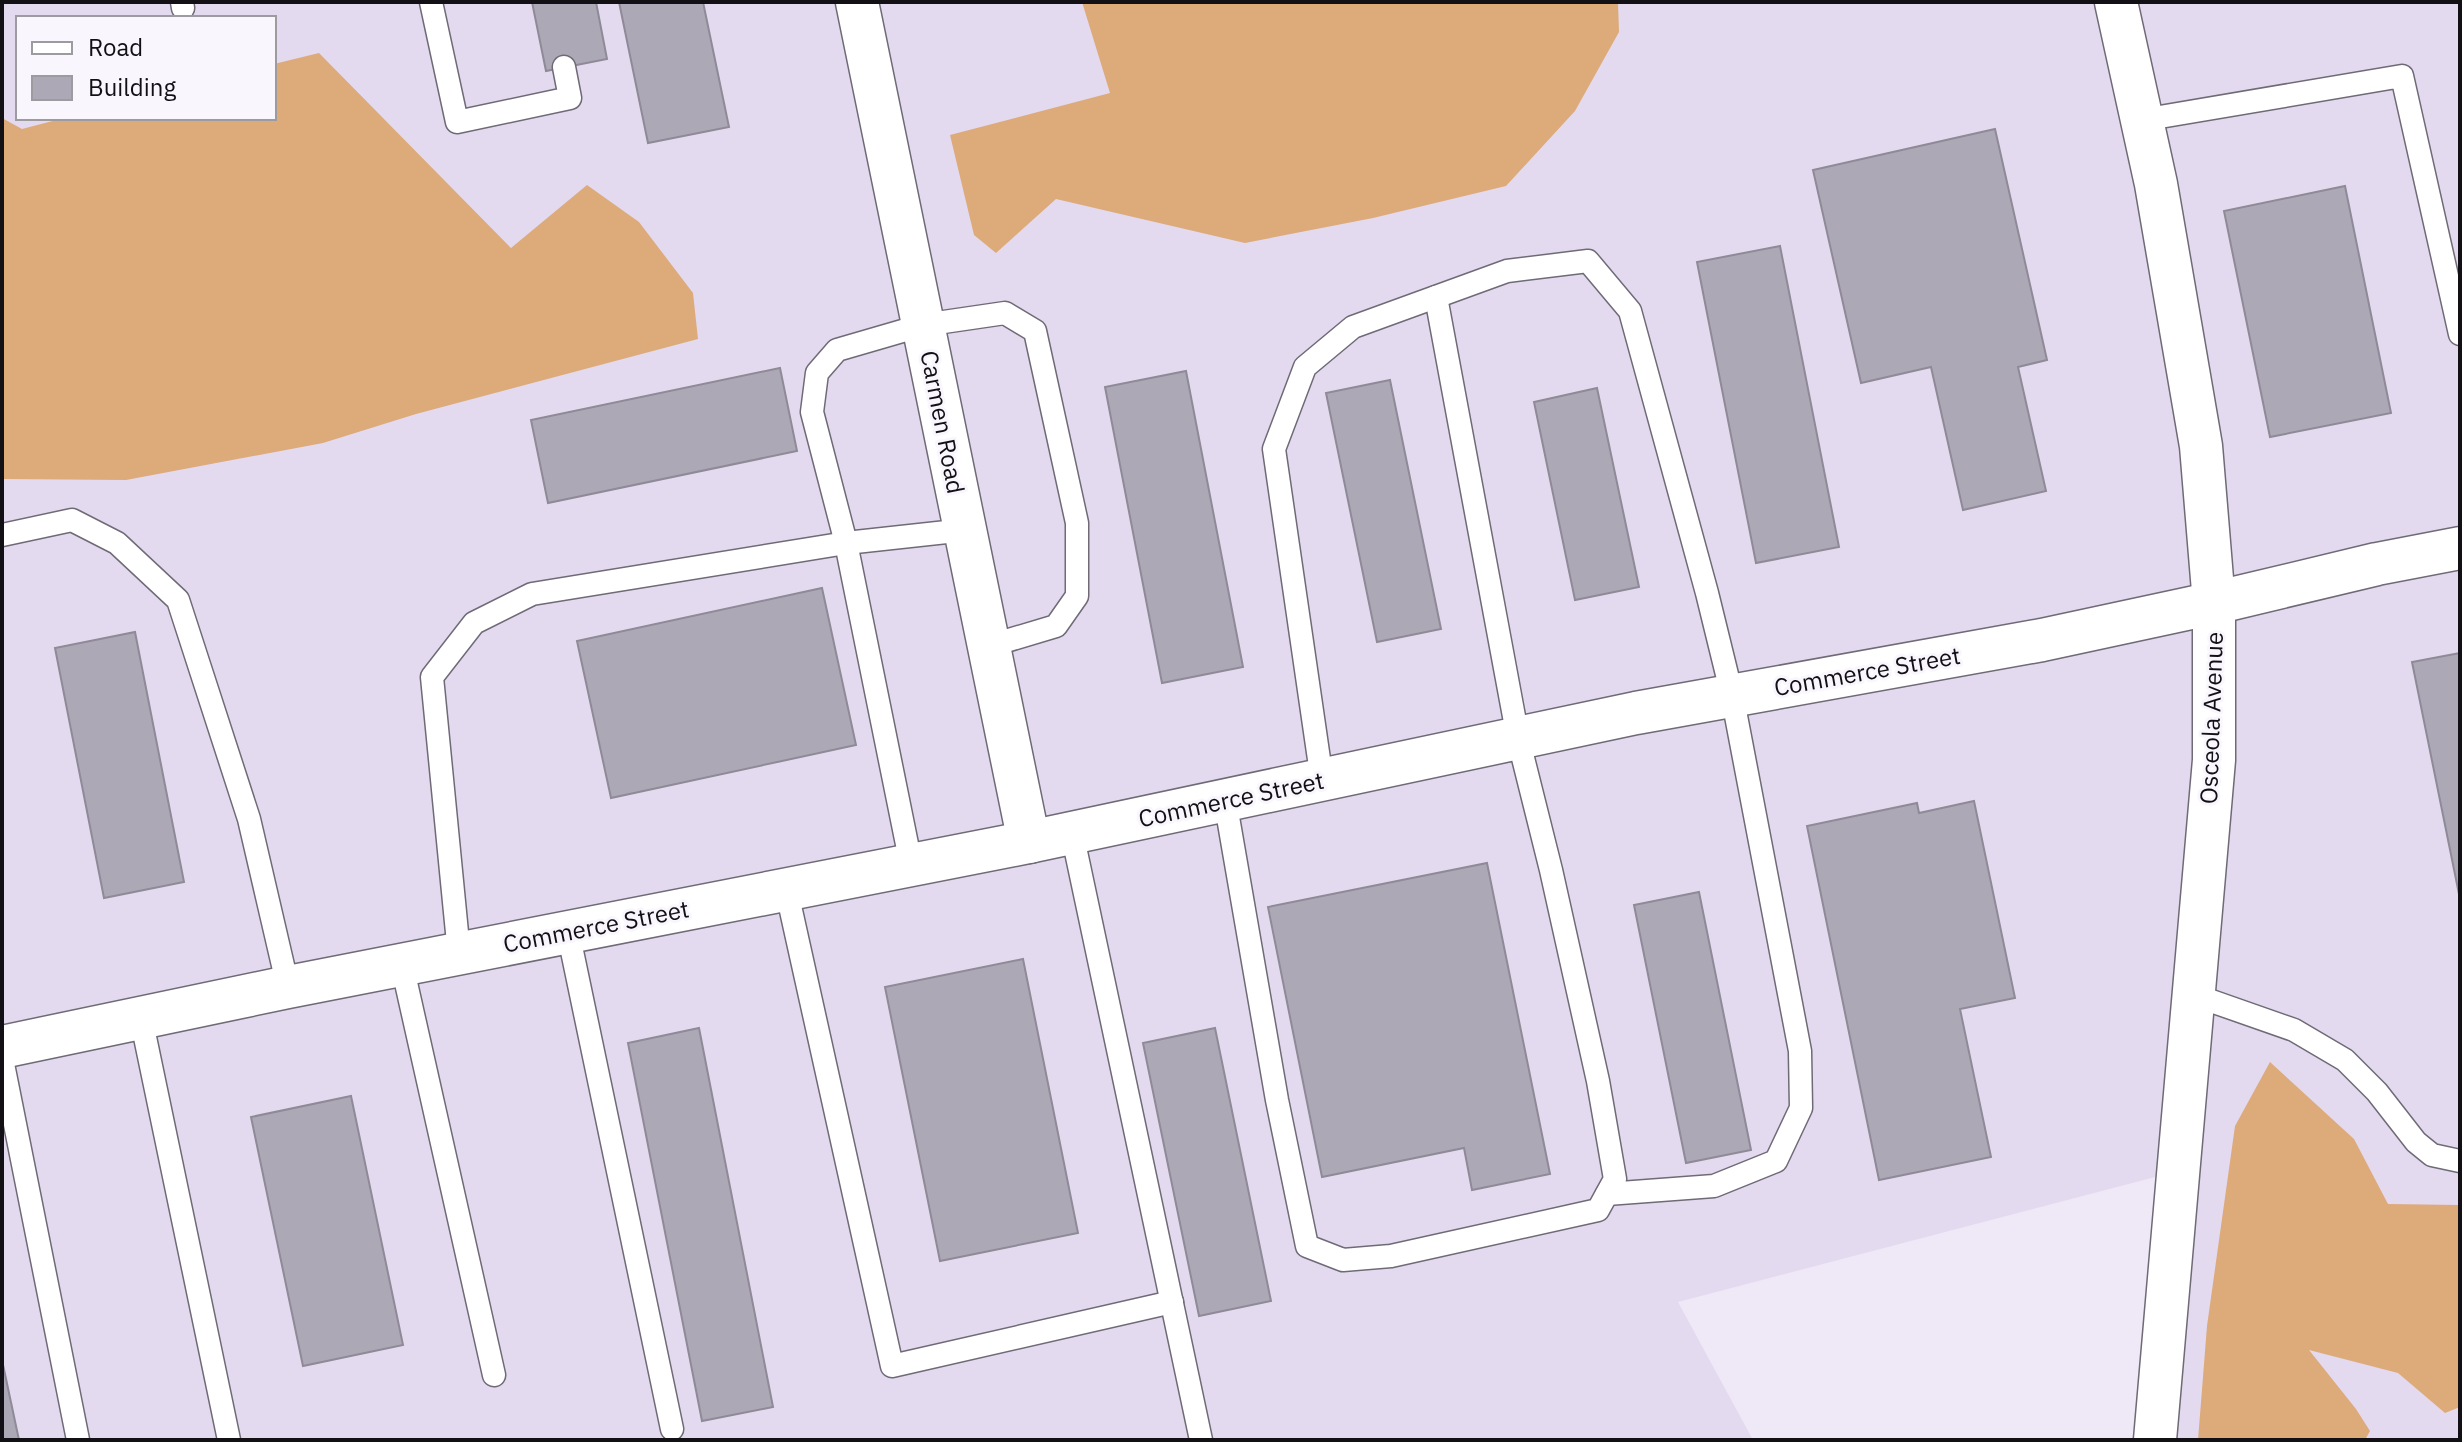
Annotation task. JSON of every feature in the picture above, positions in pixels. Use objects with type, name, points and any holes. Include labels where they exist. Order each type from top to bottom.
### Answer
[{"type":"street","name":"Carmen Road","points":[[857,2],[1029,842]]},
{"type":"street","name":"Osceola Avenue","points":[[2116,2],[2167,238],[2201,446],[2214,603],[2214,760],[2155,1440]]},
{"type":"street","name":"Commerce Street","points":[[2,1047],[288,987],[1029,842],[1732,695],[2042,640],[2460,548]]},
{"type":"lane","points":[[431,2],[457,122],[570,98],[564,67]]},
{"type":"lane","points":[[2142,120],[2402,76],[2460,334]]},
{"type":"lane","points":[[1322,780],[1274,449],[1305,367],[1353,327],[1507,271],[1588,261],[1630,311],[1703,579],[1732,695],[1800,1051],[1801,1108],[1776,1161],[1714,1186],[1607,1194]]},
{"type":"lane","points":[[1225,800],[1277,1100],[1307,1246],[1343,1260],[1391,1256],[1598,1210],[1615,1179],[1598,1081],[1518,738],[1436,297]]},
{"type":"lane","points":[[911,864],[846,543],[812,412],[817,373],[837,350],[923,325],[1005,313],[1035,331],[1077,523],[1077,596],[1056,626],[989,646]]},
{"type":"lane","points":[[2,535],[72,520],[117,543],[178,600],[249,819],[288,987]]},
{"type":"lane","points":[[459,953],[432,677],[474,623],[532,594],[846,543],[965,530]]},
{"type":"lane","points":[[1072,833],[1201,1440]]},
{"type":"lane","points":[[786,888],[892,1366],[1172,1302]]},
{"type":"lane","points":[[568,932],[672,1429]]},
{"type":"lane","points":[[402,965],[494,1375]]},
{"type":"lane","points":[[2194,995],[2294,1030],[2345,1060],[2377,1092],[2416,1142],[2432,1155],[2460,1161]]},
{"type":"lane","points":[[141,1018],[229,1440]]},
{"type":"lane","points":[[2,1059],[78,1440]]},
{"type":"shaded area","points":[[2,2],[2460,2],[2460,1440],[2157,1440],[2178,1171],[1678,1302],[1753,1440],[2,1440]]},
{"type":"shaded area","points":[[1082,2],[1618,2],[1619,32],[1575,111],[1506,186],[1373,218],[1245,243],[1056,199],[996,253],[974,235],[950,135],[1110,93]]},
{"type":"shaded area","points":[[319,53],[511,248],[587,185],[639,222],[693,293],[698,339],[416,414],[323,443],[126,480],[2,479],[2,118],[22,129],[56,120],[276,120],[276,64]]},
{"type":"shaded area","points":[[2270,1062],[2354,1139],[2388,1204],[2460,1205],[2460,1407],[2445,1413],[2398,1373],[2309,1350],[2370,1431],[2365,1440],[2198,1440],[2207,1326],[2235,1126]]},
{"type":"building","points":[[532,2],[596,2],[607,59],[546,71]]},
{"type":"building","points":[[619,2],[703,2],[729,127],[648,143]]},
{"type":"building","points":[[1995,129],[2047,360],[2018,367],[2046,491],[1963,510],[1931,367],[1861,383],[1813,170]]},
{"type":"building","points":[[2345,186],[2391,413],[2270,437],[2224,211]]},
{"type":"building","points":[[1780,246],[1839,547],[1756,563],[1697,262]]},
{"type":"building","points":[[780,368],[797,451],[548,503],[531,420]]},
{"type":"building","points":[[1186,371],[1243,667],[1162,683],[1105,387]]},
{"type":"building","points":[[1390,380],[1441,629],[1377,642],[1326,393]]},
{"type":"building","points":[[1597,388],[1639,587],[1575,600],[1534,402]]},
{"type":"building","points":[[822,588],[856,745],[611,798],[577,641]]},
{"type":"building","points":[[135,632],[184,882],[104,898],[55,648]]},
{"type":"building","points":[[2460,653],[2460,899],[2412,662]]},
{"type":"building","points":[[1974,801],[2015,998],[1960,1009],[1991,1157],[1879,1180],[1807,826],[1917,803],[1919,813]]},
{"type":"building","points":[[1487,863],[1550,1174],[1472,1190],[1464,1148],[1322,1177],[1268,907]]},
{"type":"building","points":[[1699,892],[1751,1150],[1686,1163],[1634,905]]},
{"type":"building","points":[[1023,959],[1078,1233],[940,1261],[885,987]]},
{"type":"building","points":[[699,1028],[773,1407],[702,1421],[628,1043]]},
{"type":"building","points":[[1215,1028],[1271,1301],[1199,1316],[1143,1043]]},
{"type":"building","points":[[351,1096],[403,1345],[303,1366],[251,1117]]},
{"type":"building","points":[[2,1360],[19,1440],[2,1440]]}]
